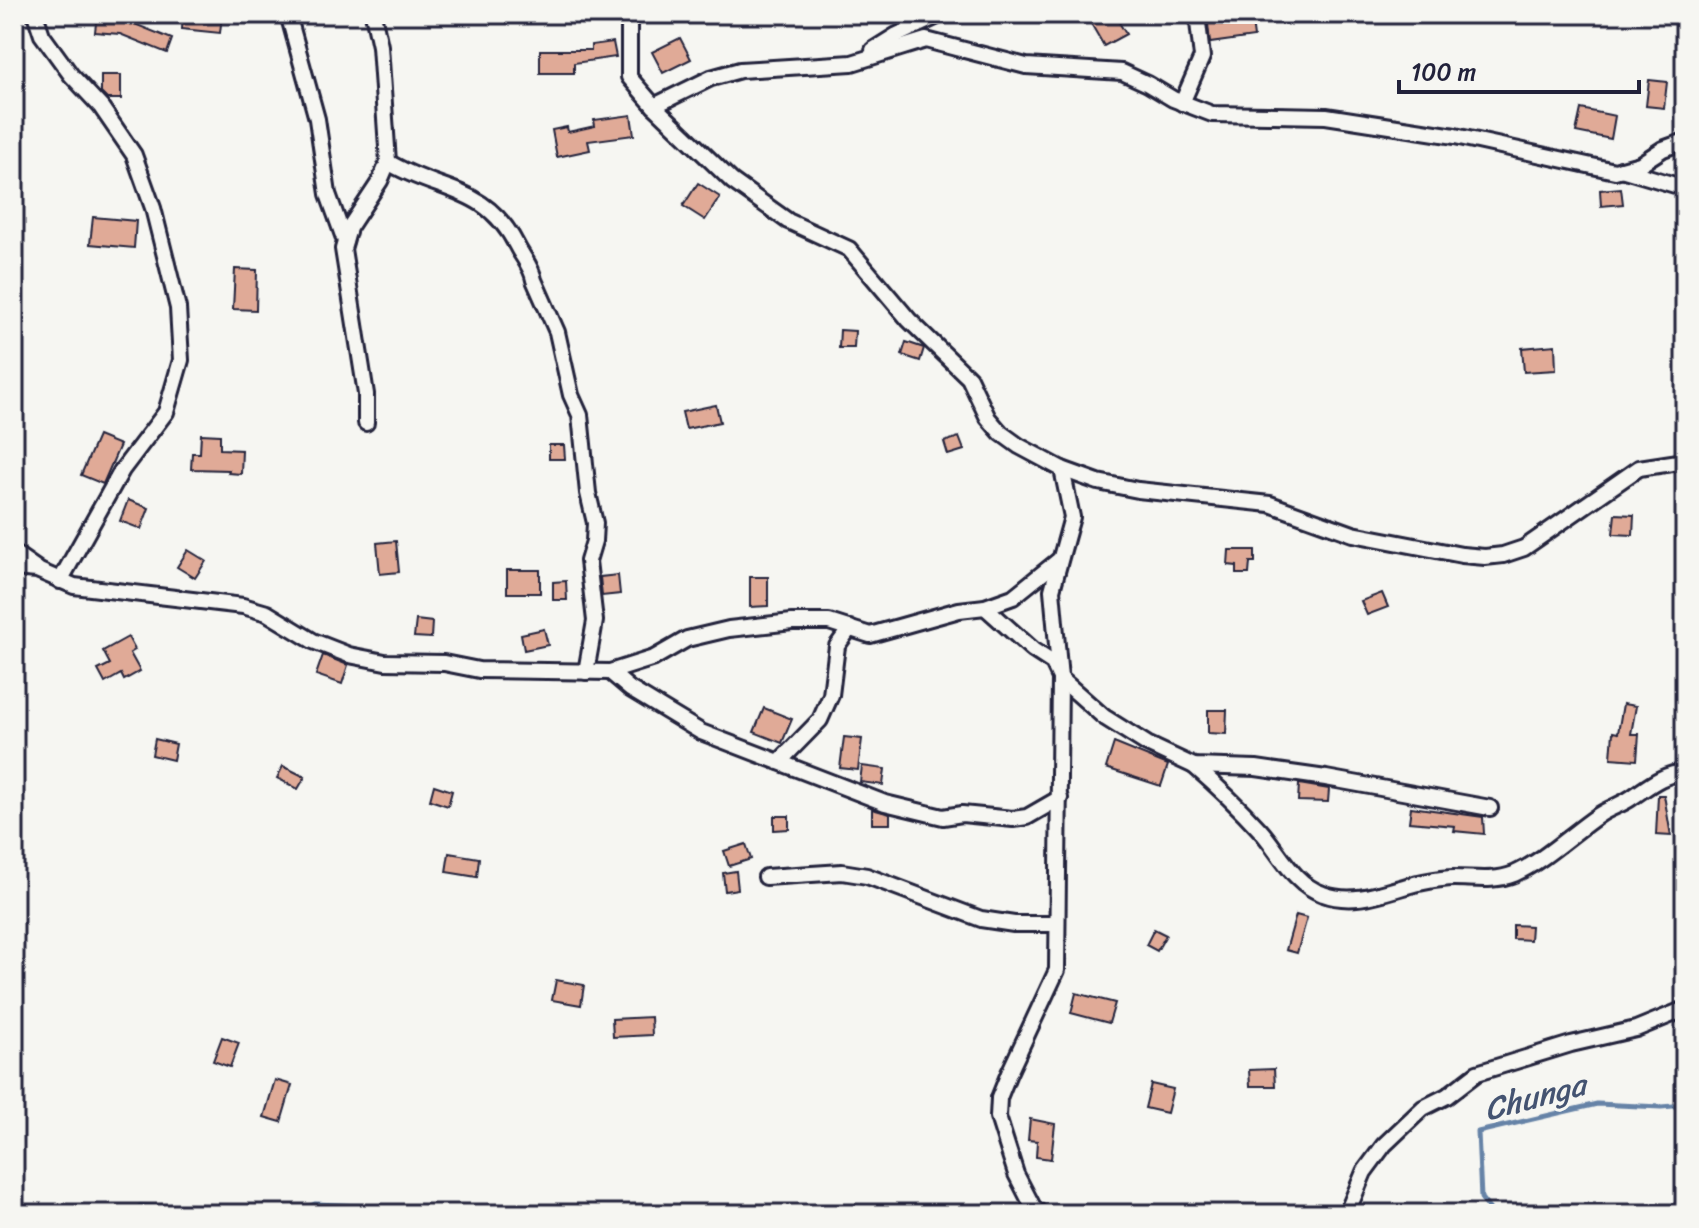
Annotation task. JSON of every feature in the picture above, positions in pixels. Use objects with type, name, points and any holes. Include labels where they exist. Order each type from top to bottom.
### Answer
[{"type":"street","points":[[35,14],[42,35],[71,75],[101,107],[134,155],[153,208],[178,308],[181,360],[166,412],[122,470],[60,581]]},
{"type":"street","points":[[288,14],[317,119],[328,194],[345,241]]},
{"type":"street","points":[[366,423],[366,394],[343,249],[349,228],[380,181],[388,162],[380,46],[373,14]]},
{"type":"street","points":[[629,14],[629,77],[654,106],[732,181],[788,221],[849,249],[909,320],[969,378],[988,418],[1001,433],[1062,469],[1098,482],[1138,490],[1270,504],[1353,534],[1485,557],[1524,548],[1639,468],[1685,461]]},
{"type":"street","points":[[852,63],[897,35],[942,14]]},
{"type":"street","points":[[1182,103],[1202,57],[1197,14]]},
{"type":"street","points":[[654,106],[711,78],[740,70],[852,63],[926,40],[1026,66],[1122,72],[1182,103],[1212,114],[1326,116],[1455,136],[1615,171],[1640,164],[1663,149],[1685,141]]},
{"type":"street","points":[[388,162],[403,171],[469,195],[506,225],[532,270],[557,332],[571,395],[580,415],[588,493],[595,523],[588,561],[595,621],[586,672]]},
{"type":"street","points":[[1621,169],[1685,188]]},
{"type":"street","points":[[1041,1214],[1033,1207],[1016,1174],[998,1117],[999,1098],[1009,1073],[1057,970],[1060,678],[1052,590],[1072,517],[1062,469]]},
{"type":"street","points":[[14,553],[37,570],[74,586],[243,606],[267,613],[313,641],[349,655],[385,662],[444,663],[479,670],[586,672],[610,672],[654,658],[687,639],[729,629],[792,622],[829,622],[870,635],[959,610],[985,607],[1013,597],[1059,560]]},
{"type":"street","points":[[14,568],[37,570]]},
{"type":"street","points":[[985,607],[1033,650],[1053,663],[1060,678],[1121,729],[1194,766],[1263,832],[1277,855],[1302,881],[1322,894],[1350,899],[1385,894],[1430,880],[1490,880],[1513,874],[1651,783],[1685,772]]},
{"type":"street","points":[[779,762],[820,720],[831,695],[837,646],[850,628]]},
{"type":"street","points":[[610,672],[630,689],[701,732],[885,803],[943,817],[962,814],[1013,819],[1027,817],[1060,798]]},
{"type":"street","points":[[1194,766],[1256,768],[1490,808]]},
{"type":"street","points":[[766,877],[842,872],[867,876],[981,919],[1014,924],[1056,924]]},
{"type":"street","points":[[1342,1214],[1349,1208],[1364,1172],[1384,1145],[1423,1108],[1447,1096],[1477,1073],[1571,1044],[1636,1029],[1685,1009]]},
{"type":"building","points":[[97,14],[110,14],[172,39],[167,53],[120,34],[95,32]]},
{"type":"building","points":[[183,14],[222,15],[220,33],[182,29]]},
{"type":"building","points":[[1099,14],[1114,14],[1126,34],[1104,46],[1089,20]]},
{"type":"building","points":[[1207,14],[1251,14],[1254,37],[1210,43]]},
{"type":"building","points":[[680,38],[691,59],[663,73],[652,52]]},
{"type":"building","points":[[613,42],[616,57],[574,63],[574,73],[540,73],[540,50],[591,50],[591,45]]},
{"type":"building","points":[[101,75],[121,75],[121,99],[107,99],[101,93]]},
{"type":"building","points":[[1649,80],[1667,82],[1664,108],[1646,106]]},
{"type":"building","points":[[1581,109],[1615,116],[1611,139],[1576,132]]},
{"type":"building","points":[[631,115],[634,135],[588,141],[590,150],[557,157],[552,130],[567,127],[568,132],[595,126],[594,120]]},
{"type":"building","points":[[698,183],[720,197],[705,220],[683,206]]},
{"type":"building","points":[[1621,188],[1623,204],[1601,206],[1600,190]]},
{"type":"building","points":[[93,217],[136,221],[134,248],[90,244]]},
{"type":"building","points":[[235,269],[257,270],[256,310],[233,309]]},
{"type":"building","points":[[840,330],[855,331],[854,348],[839,348]]},
{"type":"building","points":[[906,342],[924,348],[920,361],[902,355]]},
{"type":"building","points":[[1555,345],[1556,370],[1524,372],[1522,348]]},
{"type":"building","points":[[716,405],[720,422],[686,429],[682,412]]},
{"type":"building","points":[[201,434],[220,435],[220,449],[242,450],[241,474],[228,473],[229,470],[191,469],[192,453],[200,453]]},
{"type":"building","points":[[98,436],[120,445],[103,484],[81,475]]},
{"type":"building","points":[[959,437],[964,450],[948,455],[944,442]]},
{"type":"building","points":[[549,445],[564,445],[565,459],[549,459]]},
{"type":"building","points":[[128,500],[149,508],[141,529],[120,521]]},
{"type":"building","points":[[1615,514],[1634,515],[1633,535],[1613,534]]},
{"type":"building","points":[[396,541],[399,572],[380,574],[377,543]]},
{"type":"building","points":[[188,550],[206,561],[195,578],[177,567]]},
{"type":"building","points":[[1229,550],[1255,550],[1255,562],[1250,562],[1249,574],[1237,574],[1237,566],[1228,565]]},
{"type":"building","points":[[507,570],[540,570],[540,593],[507,593]]},
{"type":"building","points":[[618,575],[620,594],[602,596],[600,577]]},
{"type":"building","points":[[750,577],[768,577],[768,606],[750,607]]},
{"type":"building","points":[[566,581],[567,600],[553,600],[553,582]]},
{"type":"building","points":[[1382,593],[1388,607],[1367,615],[1361,601]]},
{"type":"building","points":[[416,620],[432,622],[431,638],[414,637]]},
{"type":"building","points":[[544,629],[548,645],[524,650],[521,634]]},
{"type":"building","points":[[128,637],[135,650],[130,653],[140,671],[124,680],[121,674],[105,683],[98,670],[110,664],[103,651]]},
{"type":"building","points":[[323,655],[348,665],[342,684],[316,675]]},
{"type":"building","points":[[1623,704],[1636,706],[1631,734],[1639,734],[1637,760],[1611,758],[1613,732],[1618,733]]},
{"type":"building","points":[[764,708],[792,719],[782,743],[754,732]]},
{"type":"building","points":[[1208,710],[1227,710],[1226,734],[1208,733]]},
{"type":"building","points":[[844,737],[862,739],[858,770],[840,768]]},
{"type":"building","points":[[155,739],[176,744],[173,760],[152,755]]},
{"type":"building","points":[[1114,743],[1168,765],[1161,786],[1106,768]]},
{"type":"building","points":[[283,766],[305,777],[298,789],[277,778]]},
{"type":"building","points":[[862,766],[885,769],[883,785],[860,782]]},
{"type":"building","points":[[1299,784],[1329,789],[1328,802],[1298,801]]},
{"type":"building","points":[[434,785],[452,791],[448,806],[430,800]]},
{"type":"building","points":[[1658,795],[1664,795],[1671,836],[1656,835]]},
{"type":"building","points":[[1411,807],[1483,817],[1484,834],[1454,831],[1455,826],[1409,822]]},
{"type":"building","points":[[872,809],[890,814],[890,824],[872,824]]},
{"type":"building","points":[[774,816],[789,816],[789,829],[774,830]]},
{"type":"building","points":[[746,844],[751,859],[729,866],[724,851]]},
{"type":"building","points":[[449,853],[479,858],[477,877],[446,872]]},
{"type":"building","points":[[736,871],[738,889],[725,891],[723,873]]},
{"type":"building","points":[[1296,915],[1307,918],[1297,953],[1286,950]]},
{"type":"building","points":[[1513,925],[1531,926],[1530,940],[1513,939]]},
{"type":"building","points":[[1154,929],[1166,935],[1157,951],[1146,945]]},
{"type":"building","points":[[556,980],[584,985],[581,1005],[552,1000]]},
{"type":"building","points":[[1076,993],[1115,1003],[1109,1023],[1071,1013]]},
{"type":"building","points":[[651,1017],[652,1035],[613,1037],[612,1019]]},
{"type":"building","points":[[222,1037],[239,1043],[230,1067],[213,1061]]},
{"type":"building","points":[[1274,1069],[1275,1086],[1250,1086],[1249,1070]]},
{"type":"building","points":[[275,1080],[292,1085],[281,1122],[264,1117]]},
{"type":"building","points":[[1151,1084],[1173,1089],[1167,1113],[1145,1108]]},
{"type":"building","points":[[1030,1119],[1055,1124],[1051,1159],[1036,1157],[1037,1141],[1028,1140]]},
{"type":"waterway","name":"Chunga","points":[[1493,1214],[1481,1198],[1478,1132],[1597,1104],[1685,1105]]},
{"type":"waterway","name":"Chunga","points":[[293,1214],[315,1204],[362,1206],[417,1214]]},
{"type":"waterway","name":"Chunga","points":[[133,1214],[140,1206],[216,1214]]}]
